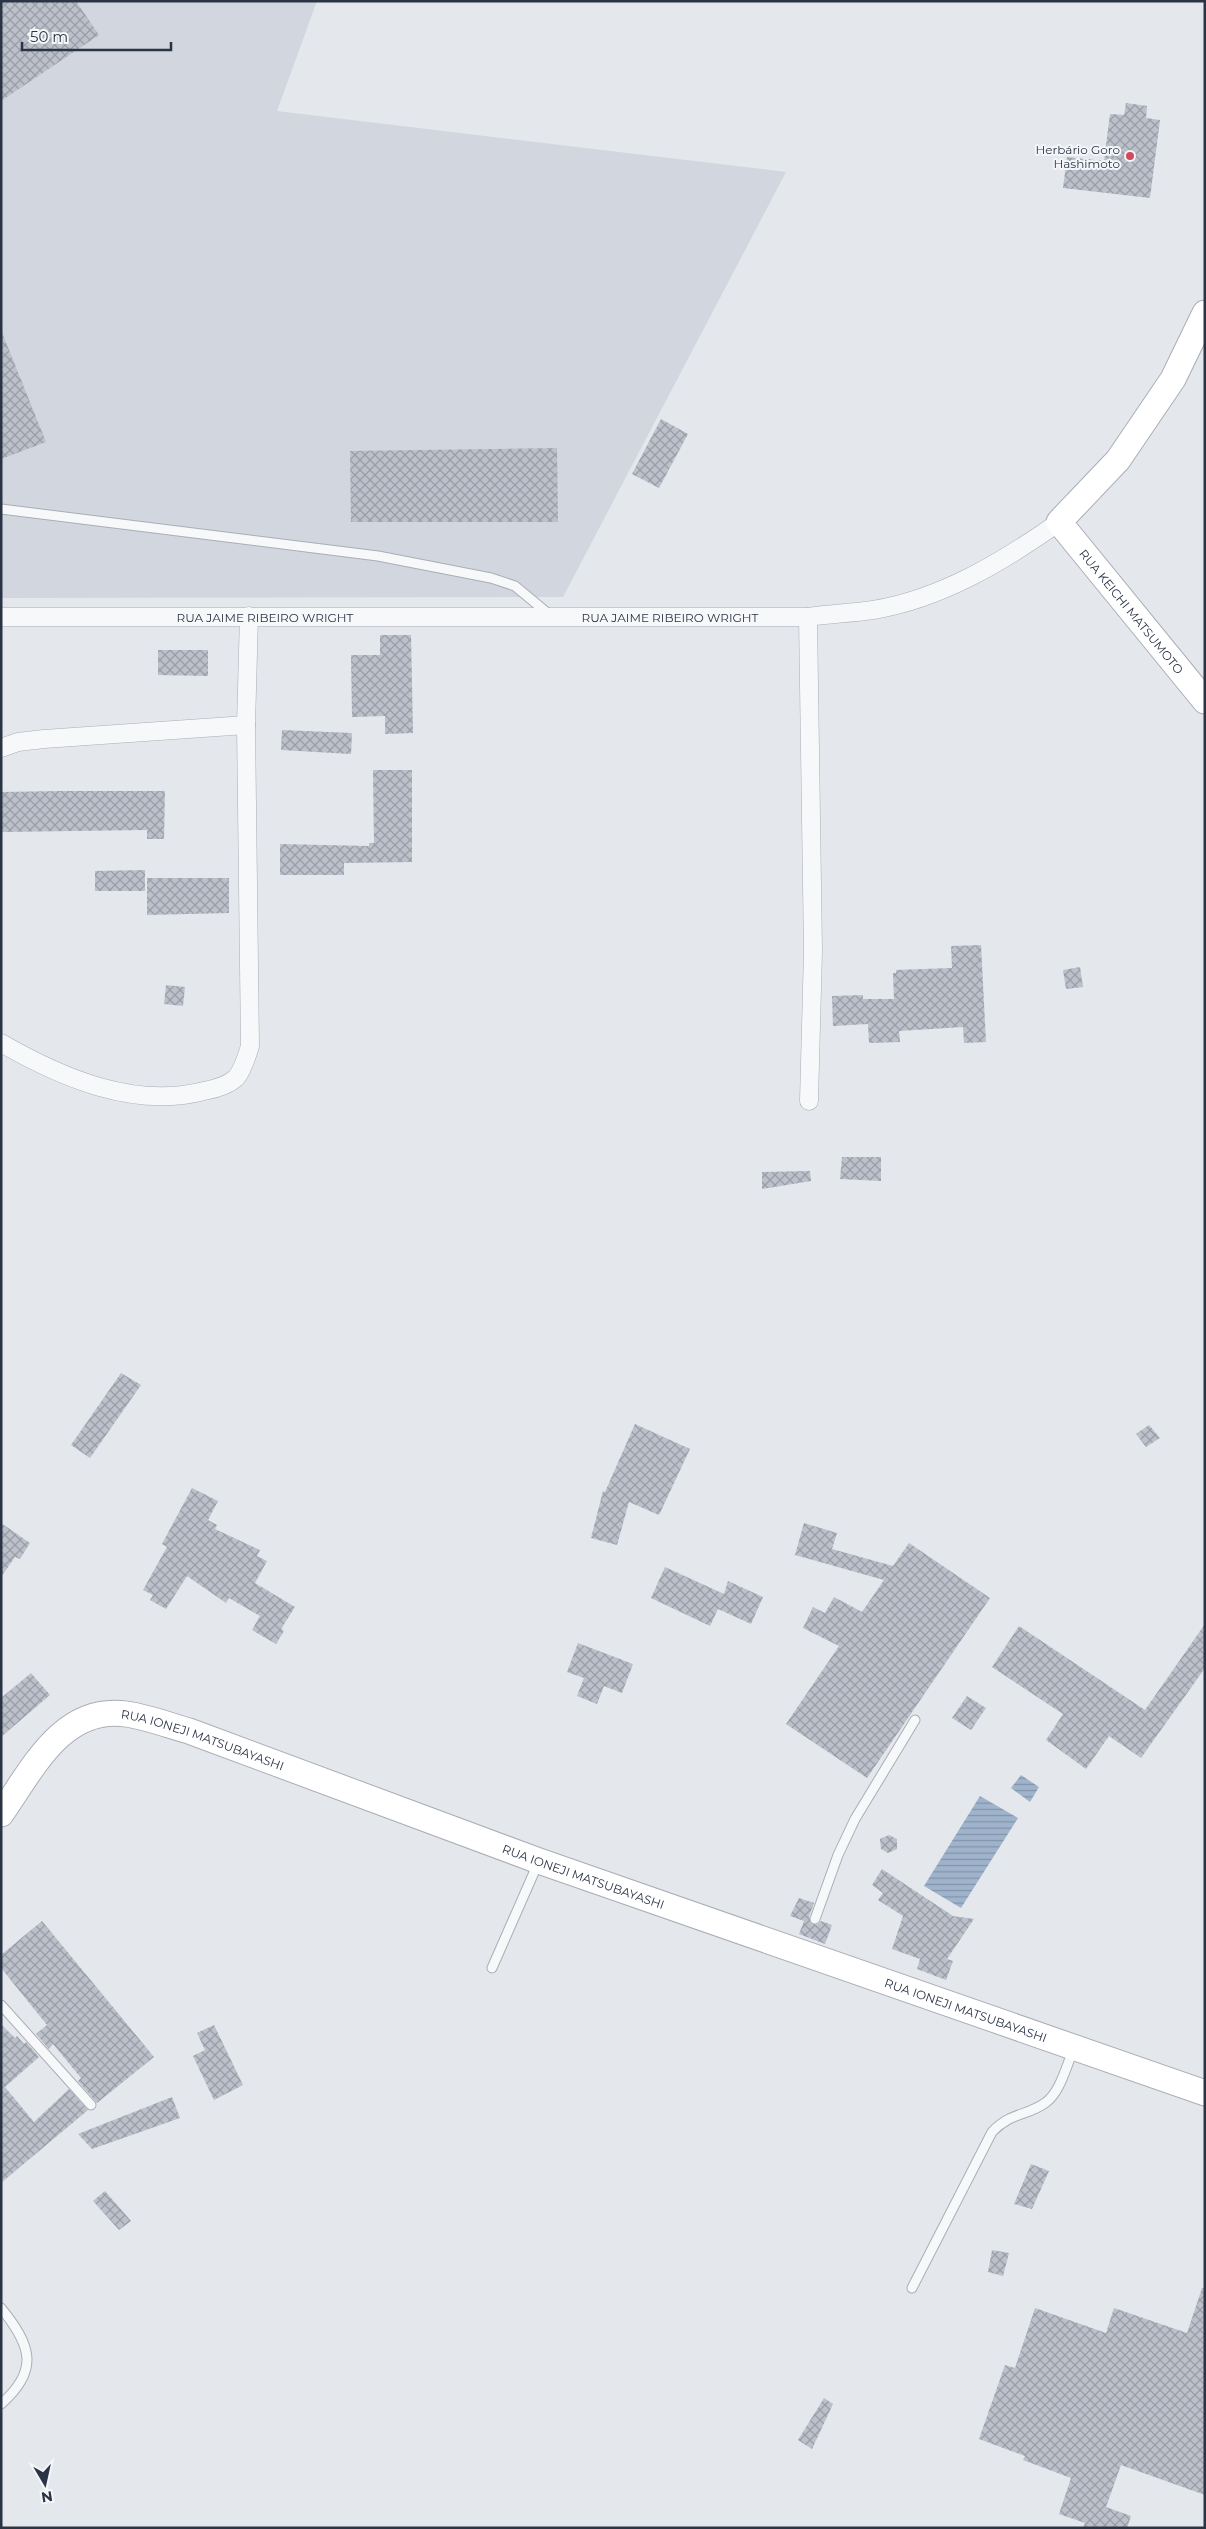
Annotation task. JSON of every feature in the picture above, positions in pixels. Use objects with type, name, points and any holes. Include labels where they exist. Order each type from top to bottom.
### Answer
[{"type":"main road","name":"RUA JAIME RIBEIRO WRIGHT","points":[[1058,522],[1118,460],[1173,379],[1205,313]]},
{"type":"main road","name":"RUA KEICHI MATSUMOTO","points":[[1058,522],[1205,701]]},
{"type":"main road","name":"RUA IONEJI MATSUBAYASHI","points":[[1,1814],[49,1745],[67,1728],[96,1715],[124,1713],[189,1731],[539,1861],[805,1950],[1074,2048],[1205,2093]]},
{"type":"street","name":"RUA JAIME RIBEIRO WRIGHT","points":[[1,617],[808,616],[874,610],[921,597],[962,580],[1018,551],[1058,522]]},
{"type":"street","points":[[1,1043],[32,1061],[98,1087],[135,1094],[190,1095],[219,1088],[236,1078],[250,1046],[246,725],[249,616]]},
{"type":"street","points":[[808,616],[813,951],[809,1101]]},
{"type":"street","points":[[1,748],[18,742],[44,739],[246,725]]},
{"type":"lane","points":[[1,509],[378,556],[491,578],[515,586],[551,616]]},
{"type":"lane","points":[[815,1919],[838,1855],[855,1819],[915,1720]]},
{"type":"lane","points":[[492,1968],[539,1861]]},
{"type":"lane","points":[[1,2005],[91,2105]]},
{"type":"lane","points":[[912,2288],[992,2132],[1002,2121],[1045,2103],[1055,2093],[1074,2048]]},
{"type":"lane","points":[[1,2308],[19,2330],[27,2352],[26,2371],[18,2390],[1,2404]]},
{"type":"shaded area","points":[[1,1],[317,1],[277,111],[786,172],[563,597],[1,598]]},
{"type":"water","points":[[1021,1775],[1039,1787],[1030,1802],[1011,1788]]},
{"type":"water","points":[[980,1796],[1018,1818],[961,1908],[924,1886]]},
{"type":"building","points":[[1,1],[76,1],[99,35],[1,101]]},
{"type":"building","name":"Herbário Goro Hashimoto","points":[[1126,103],[1147,106],[1146,118],[1160,120],[1150,198],[1063,188],[1067,157],[1104,161],[1110,114],[1124,115]]},
{"type":"building","points":[[1,330],[46,442],[1,459]]},
{"type":"building","points":[[661,419],[688,434],[659,488],[632,474]]},
{"type":"building","points":[[557,448],[558,522],[351,522],[350,451]]},
{"type":"building","points":[[380,635],[411,635],[413,733],[385,734],[385,716],[352,717],[351,655],[380,655]]},
{"type":"building","points":[[158,650],[208,650],[208,676],[158,675]]},
{"type":"building","points":[[282,730],[352,733],[351,754],[281,750]]},
{"type":"building","points":[[373,770],[412,770],[412,862],[344,863],[344,875],[280,875],[280,844],[369,846],[369,843],[374,843]]},
{"type":"building","points":[[165,791],[164,839],[147,839],[147,830],[1,832],[1,792]]},
{"type":"building","points":[[145,870],[145,891],[95,891],[95,871]]},
{"type":"building","points":[[147,878],[229,878],[229,913],[147,915]]},
{"type":"building","points":[[981,945],[986,1042],[964,1043],[963,1027],[899,1031],[900,1042],[869,1043],[868,1024],[833,1026],[832,996],[863,995],[863,999],[894,999],[893,973],[896,973],[896,970],[952,968],[951,946]]},
{"type":"building","points":[[1080,967],[1083,987],[1066,989],[1063,970]]},
{"type":"building","points":[[166,985],[185,987],[183,1006],[164,1004]]},
{"type":"building","points":[[842,1157],[881,1157],[881,1181],[840,1179]]},
{"type":"building","points":[[810,1171],[811,1181],[762,1189],[762,1172]]},
{"type":"building","points":[[121,1373],[141,1385],[90,1458],[71,1445]]},
{"type":"building","points":[[635,1424],[690,1449],[659,1515],[629,1502],[617,1545],[591,1538],[603,1491],[605,1492]]},
{"type":"building","points":[[1149,1425],[1160,1438],[1146,1447],[1136,1434]]},
{"type":"building","points":[[192,1488],[218,1501],[208,1520],[217,1525],[215,1529],[260,1550],[257,1556],[267,1561],[255,1583],[295,1607],[281,1629],[284,1631],[276,1644],[252,1630],[260,1616],[229,1598],[226,1603],[187,1576],[166,1609],[150,1600],[153,1595],[143,1590],[167,1547],[162,1544]]},
{"type":"building","points":[[1,1523],[30,1543],[20,1559],[15,1557],[1,1577]]},
{"type":"building","points":[[804,1523],[837,1533],[832,1549],[893,1566],[909,1543],[990,1598],[867,1778],[786,1724],[839,1646],[803,1628],[813,1607],[825,1613],[834,1597],[862,1612],[884,1580],[795,1555]]},
{"type":"building","points":[[665,1567],[724,1594],[728,1581],[763,1597],[751,1624],[718,1609],[710,1626],[651,1598]]},
{"type":"building","points":[[1205,1624],[1205,1668],[1141,1758],[1109,1736],[1086,1769],[1046,1740],[1063,1714],[992,1667],[1019,1626],[1145,1710]]},
{"type":"building","points":[[578,1643],[633,1664],[622,1693],[604,1686],[597,1704],[577,1696],[584,1678],[567,1672]]},
{"type":"building","points":[[31,1673],[50,1695],[1,1737],[1,1698]]},
{"type":"building","points":[[967,1696],[986,1708],[971,1730],[952,1718]]},
{"type":"building","points":[[889,1835],[897,1839],[897,1849],[888,1853],[881,1849],[880,1839]]},
{"type":"building","points":[[882,1869],[953,1916],[974,1919],[947,1959],[953,1961],[946,1980],[917,1969],[920,1959],[892,1949],[903,1916],[878,1900],[883,1893],[872,1885]]},
{"type":"building","points":[[799,1898],[814,1903],[809,1916],[811,1923],[817,1925],[821,1921],[832,1925],[825,1944],[799,1934],[804,1921],[790,1916]]},
{"type":"building","points":[[42,1921],[154,2057],[97,2103],[78,2081],[81,2078],[53,2044],[49,2049],[36,2034],[47,2025],[1,1968],[1,1955]]},
{"type":"building","points":[[1,2024],[15,2038],[17,2036],[24,2044],[26,2042],[39,2057],[5,2087],[34,2122],[69,2089],[88,2110],[1,2183]]},
{"type":"building","points":[[214,2025],[243,2085],[214,2100],[193,2056],[205,2050],[197,2033]]},
{"type":"building","points":[[172,2097],[180,2118],[92,2149],[78,2134]]},
{"type":"building","points":[[1031,2164],[1049,2171],[1032,2209],[1014,2204]]},
{"type":"building","points":[[105,2191],[131,2221],[119,2230],[93,2201]]},
{"type":"building","points":[[992,2250],[1009,2253],[1003,2276],[988,2272]]},
{"type":"building","points":[[1202,2288],[1205,2288],[1205,2495],[1121,2465],[1106,2507],[1131,2516],[1127,2528],[1083,2528],[1085,2523],[1059,2514],[1071,2478],[1023,2460],[1025,2456],[979,2439],[1005,2365],[1015,2368],[1035,2308],[1106,2333],[1114,2308],[1187,2333]]},
{"type":"building","points":[[824,2398],[833,2404],[812,2449],[798,2440]]},
{"type":"place","name":"Herbário Goro Hashimoto","points":[[1130,156]]}]
